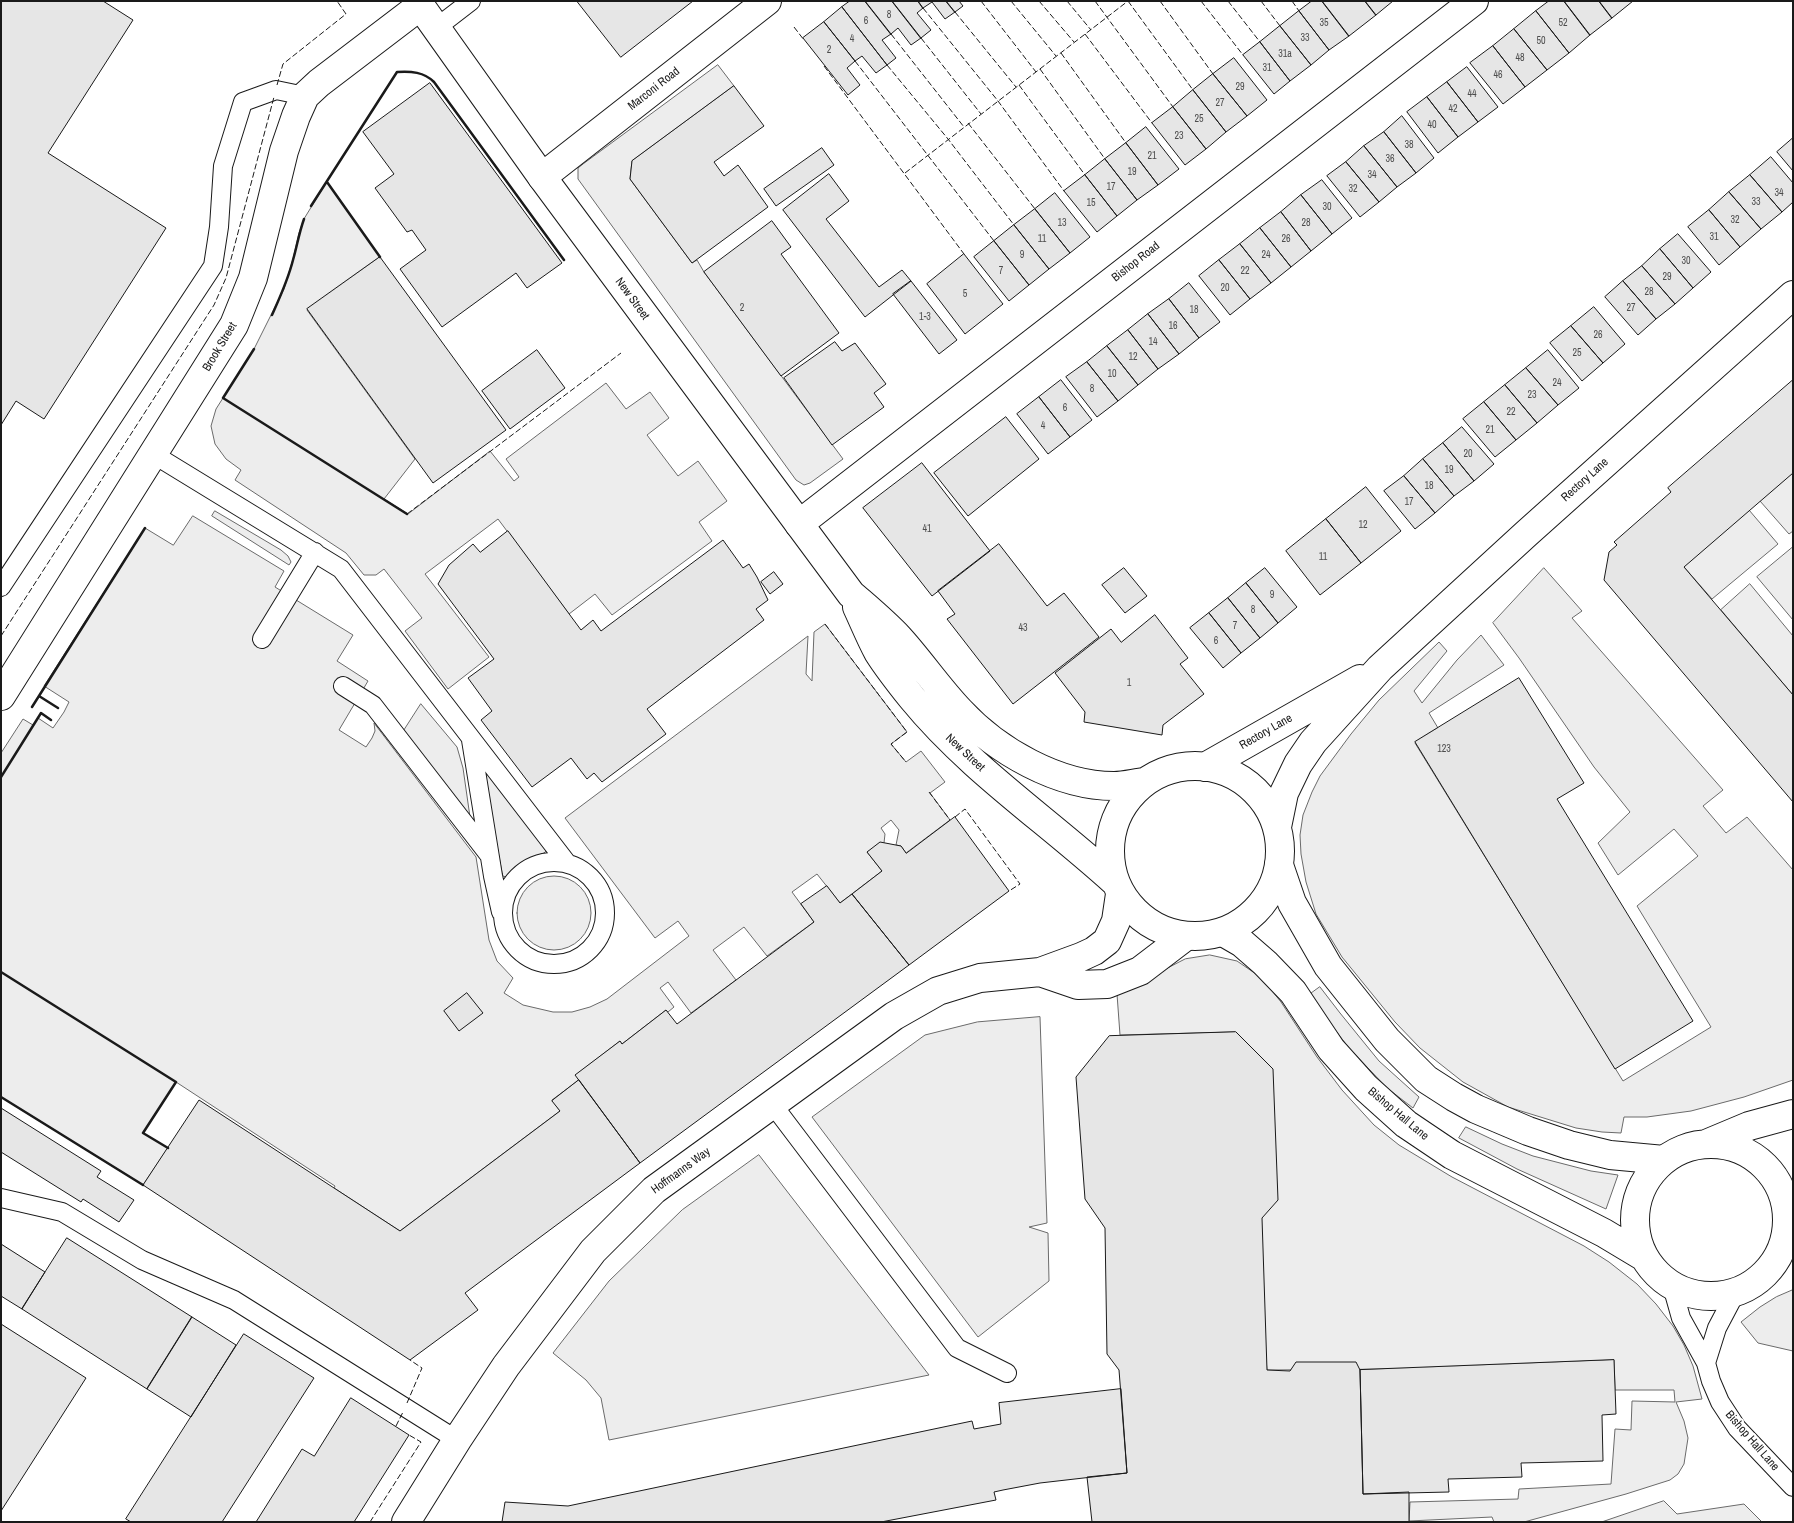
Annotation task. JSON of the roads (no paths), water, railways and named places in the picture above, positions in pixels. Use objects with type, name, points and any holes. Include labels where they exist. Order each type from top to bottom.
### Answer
[{"type":"street","name":"Marconi Road","points":[[542,177],[767,1]]},
{"type":"street","name":"Bishop Road","points":[[799,524],[1474,1]]},
{"type":"street","name":"New Street","points":[[419,4],[542,177],[851,594],[898,637],[961,712],[1005,750],[1048,772],[1088,783],[1114,786],[1145,782]]},
{"type":"street","name":"Brook Street","points":[[1,696],[234,325],[253,278],[284,150],[305,96],[419,4]]},
{"type":"street","name":"Rectory Lane","points":[[1277,827],[1284,793],[1303,757],[1313,742],[1380,668],[1526,534],[1793,295]]},
{"type":"street","name":"New Street","points":[[851,594],[878,652],[897,679],[941,732],[966,756],[1088,857],[1118,888]]},
{"type":"street","name":"Rectory Lane","points":[[1205,767],[1380,668]]},
{"type":"street","points":[[1205,767],[1224,772],[1242,780],[1257,793],[1269,809],[1277,827],[1280,846],[1279,864],[1272,887],[1260,906],[1243,922],[1223,932],[1204,936],[1186,936],[1160,930],[1138,915],[1118,888],[1110,860],[1110,838],[1117,816],[1129,798],[1145,782],[1164,772],[1205,767]]},
{"type":"street","points":[[1279,864],[1292,903],[1328,966],[1387,1040],[1426,1079],[1454,1098],[1476,1109],[1569,1145],[1610,1155],[1664,1160]]},
{"type":"street","name":"Hoffmanns Way","points":[[406,1522],[506,1366],[592,1251],[654,1190],[894,1016],[938,991],[980,978],[1040,972],[1081,958],[1094,951],[1107,941],[1116,921],[1118,888]]},
{"type":"street","name":"Bishop Hall Lane","points":[[1223,932],[1242,943],[1265,963],[1293,992],[1332,1049],[1366,1088],[1406,1124],[1452,1155],[1604,1233],[1644,1257]]},
{"type":"street","name":"Hoffmanns Way","points":[[1040,972],[1078,985],[1107,984],[1140,971],[1186,936]]},
{"type":"street","points":[[1704,1144],[1749,1126],[1793,1114]]},
{"type":"street","name":"Bishop Hall Lane","points":[[1704,1144],[1722,1144],[1756,1158],[1788,1192],[1786,1229],[1781,1249],[1770,1266],[1746,1286],[1713,1295],[1691,1293],[1672,1286],[1656,1273],[1644,1257],[1636,1237],[1635,1215],[1639,1194],[1649,1175],[1664,1160],[1683,1149],[1704,1144]]},
{"type":"street","points":[[1746,1286],[1793,1270]]},
{"type":"lane","points":[[436,28],[471,1]]},
{"type":"lane","points":[[1,587],[213,266],[223,166],[243,102],[276,90],[305,96]]},
{"type":"lane","points":[[153,454],[341,569],[567,863]]},
{"type":"lane","points":[[262,639],[315,552]]},
{"type":"lane","points":[[343,686],[373,705],[489,854]]},
{"type":"lane","points":[[471,738],[489,854],[502,917],[512,944],[524,955],[537,962],[552,965],[580,958],[592,948],[600,935],[605,921],[605,906],[601,892],[593,879],[585,872],[567,863],[553,862],[540,864],[527,869],[521,874],[508,890],[503,903],[502,917]]},
{"type":"lane","points":[[773,1105],[957,1348],[1007,1373]]},
{"type":"lane","points":[[1,1198],[62,1212],[142,1260],[234,1300],[457,1440]]},
{"type":"lane","name":"Bishop Hall Lane","points":[[1672,1286],[1681,1318],[1706,1363],[1720,1402],[1737,1428],[1793,1487]]},
{"type":"lane","name":"Bishop Hall Lane","points":[[1706,1363],[1717,1328],[1746,1286]]}]
